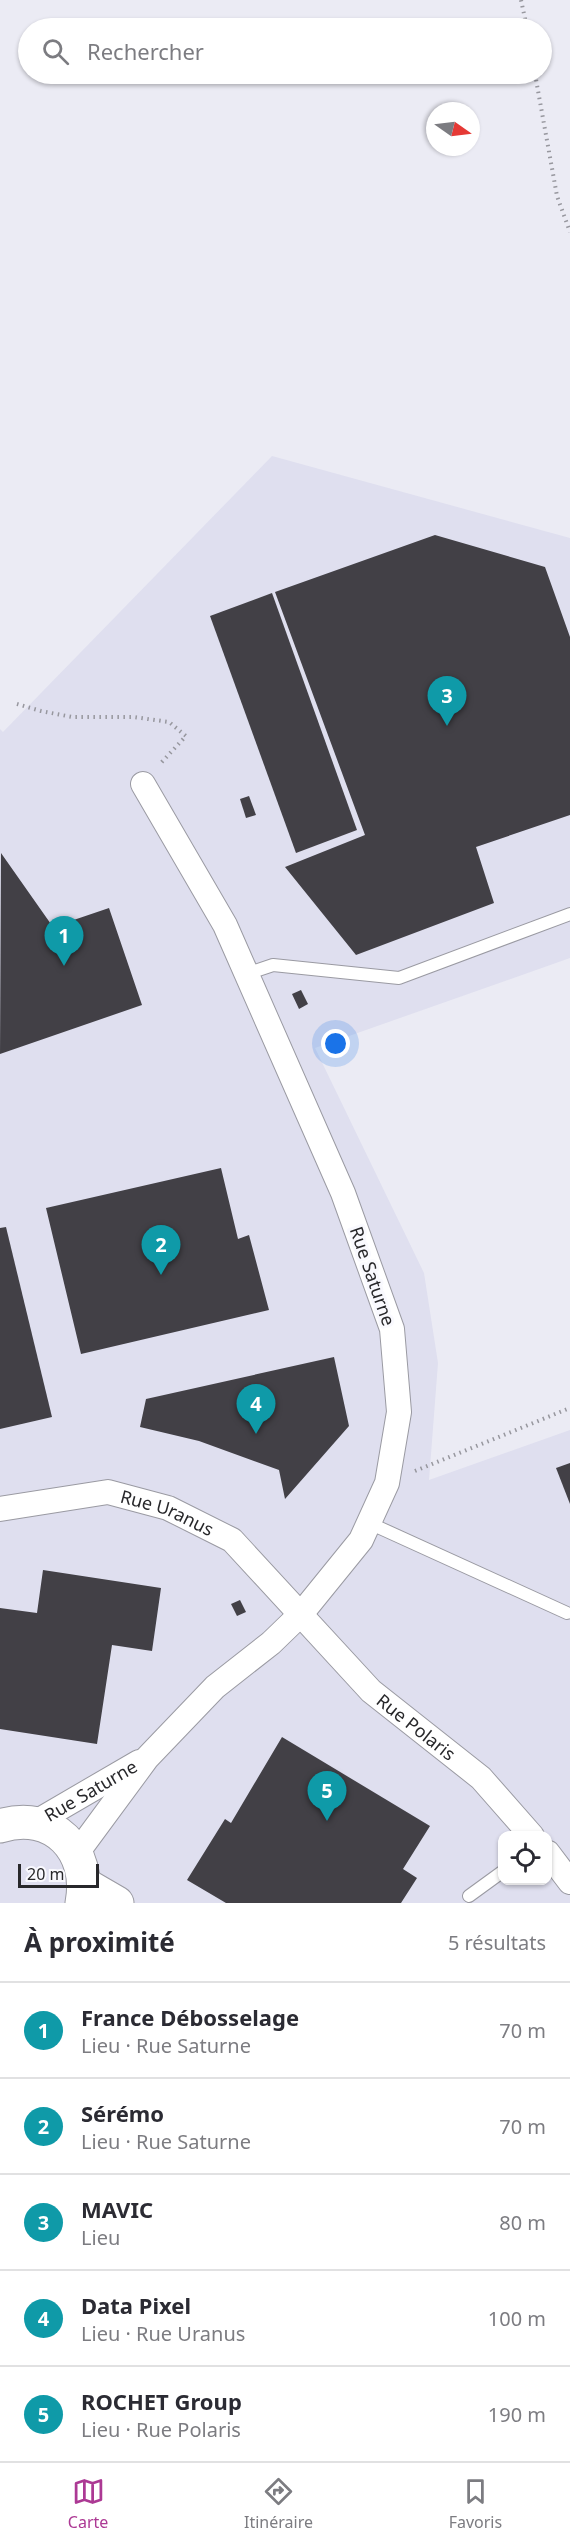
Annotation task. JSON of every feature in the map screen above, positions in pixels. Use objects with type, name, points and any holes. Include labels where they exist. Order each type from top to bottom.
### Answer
[{"type":"street","name":"Rue Saturne","points":[[77,1853],[147,1758],[215,1688],[271,1643],[301,1614],[361,1540],[387,1483],[399,1412],[392,1329],[343,1193],[225,925],[143,784]]},
{"type":"street","name":"Rue Uranus","points":[[0,1509],[108,1492],[168,1508],[232,1540],[301,1614]]},
{"type":"street","name":"Rue Polaris","points":[[301,1614],[371,1691],[481,1778],[528,1831]]},
{"type":"street","name":"Rue Saturne","points":[[36,1822],[147,1758]]},
{"type":"street","points":[[0,1826],[13,1822],[36,1822],[56,1831],[77,1853],[82,1863],[84,1894],[117,1903]]},
{"type":"street","points":[[552,1858],[570,1882]]},
{"type":"lane","points":[[246,974],[273,965],[399,978],[570,914]]},
{"type":"lane","points":[[369,1523],[567,1613]]},
{"type":"lane","points":[[469,1896],[498,1875]]},
{"type":"path","points":[[521,0],[525,18]]},
{"type":"path","points":[[537,84],[557,196],[570,232]]},
{"type":"path","points":[[17,704],[72,717],[134,717],[170,722],[186,736],[143,784]]},
{"type":"path","points":[[387,1483],[570,1408]]},
{"type":"shaded area","points":[[272,456],[570,538],[570,958],[315,1048],[424,1273],[438,1363],[429,1480],[570,1430],[570,1903],[0,1903],[0,729],[3,732]]},
{"type":"building","points":[[435,535],[545,567],[570,637],[570,815],[476,847],[494,903],[356,955],[285,867],[365,835],[275,592]]},
{"type":"building","points":[[272,593],[357,830],[296,853],[210,616]]},
{"type":"building","points":[[249,796],[256,815],[246,818],[240,799]]},
{"type":"building","points":[[1,853],[53,927],[109,908],[142,1005],[0,1054]]},
{"type":"building","points":[[301,990],[308,1004],[299,1009],[292,994]]},
{"type":"building","points":[[221,1168],[238,1239],[249,1235],[269,1310],[81,1354],[46,1208]]},
{"type":"building","points":[[6,1227],[52,1417],[0,1429],[0,1228]]},
{"type":"building","points":[[334,1357],[349,1426],[285,1499],[279,1470],[199,1441],[140,1427],[146,1399]]},
{"type":"building","points":[[570,1463],[570,1504],[556,1468]]},
{"type":"building","points":[[43,1570],[161,1588],[152,1651],[112,1645],[97,1744],[0,1729],[0,1608],[37,1613]]},
{"type":"building","points":[[240,1600],[246,1612],[237,1616],[231,1604]]},
{"type":"building","points":[[282,1737],[430,1826],[403,1869],[417,1878],[401,1903],[226,1903],[187,1880],[225,1819],[231,1823]]},
{"type":"place","name":"MAVIC","points":[[447,726]]},
{"type":"place","name":"France Débosselage","points":[[64,966]]},
{"type":"place","name":"Sérémo","points":[[161,1275]]},
{"type":"place","name":"Data Pixel","points":[[256,1434]]},
{"type":"place","name":"ROCHET Group","points":[[327,1821]]}]
